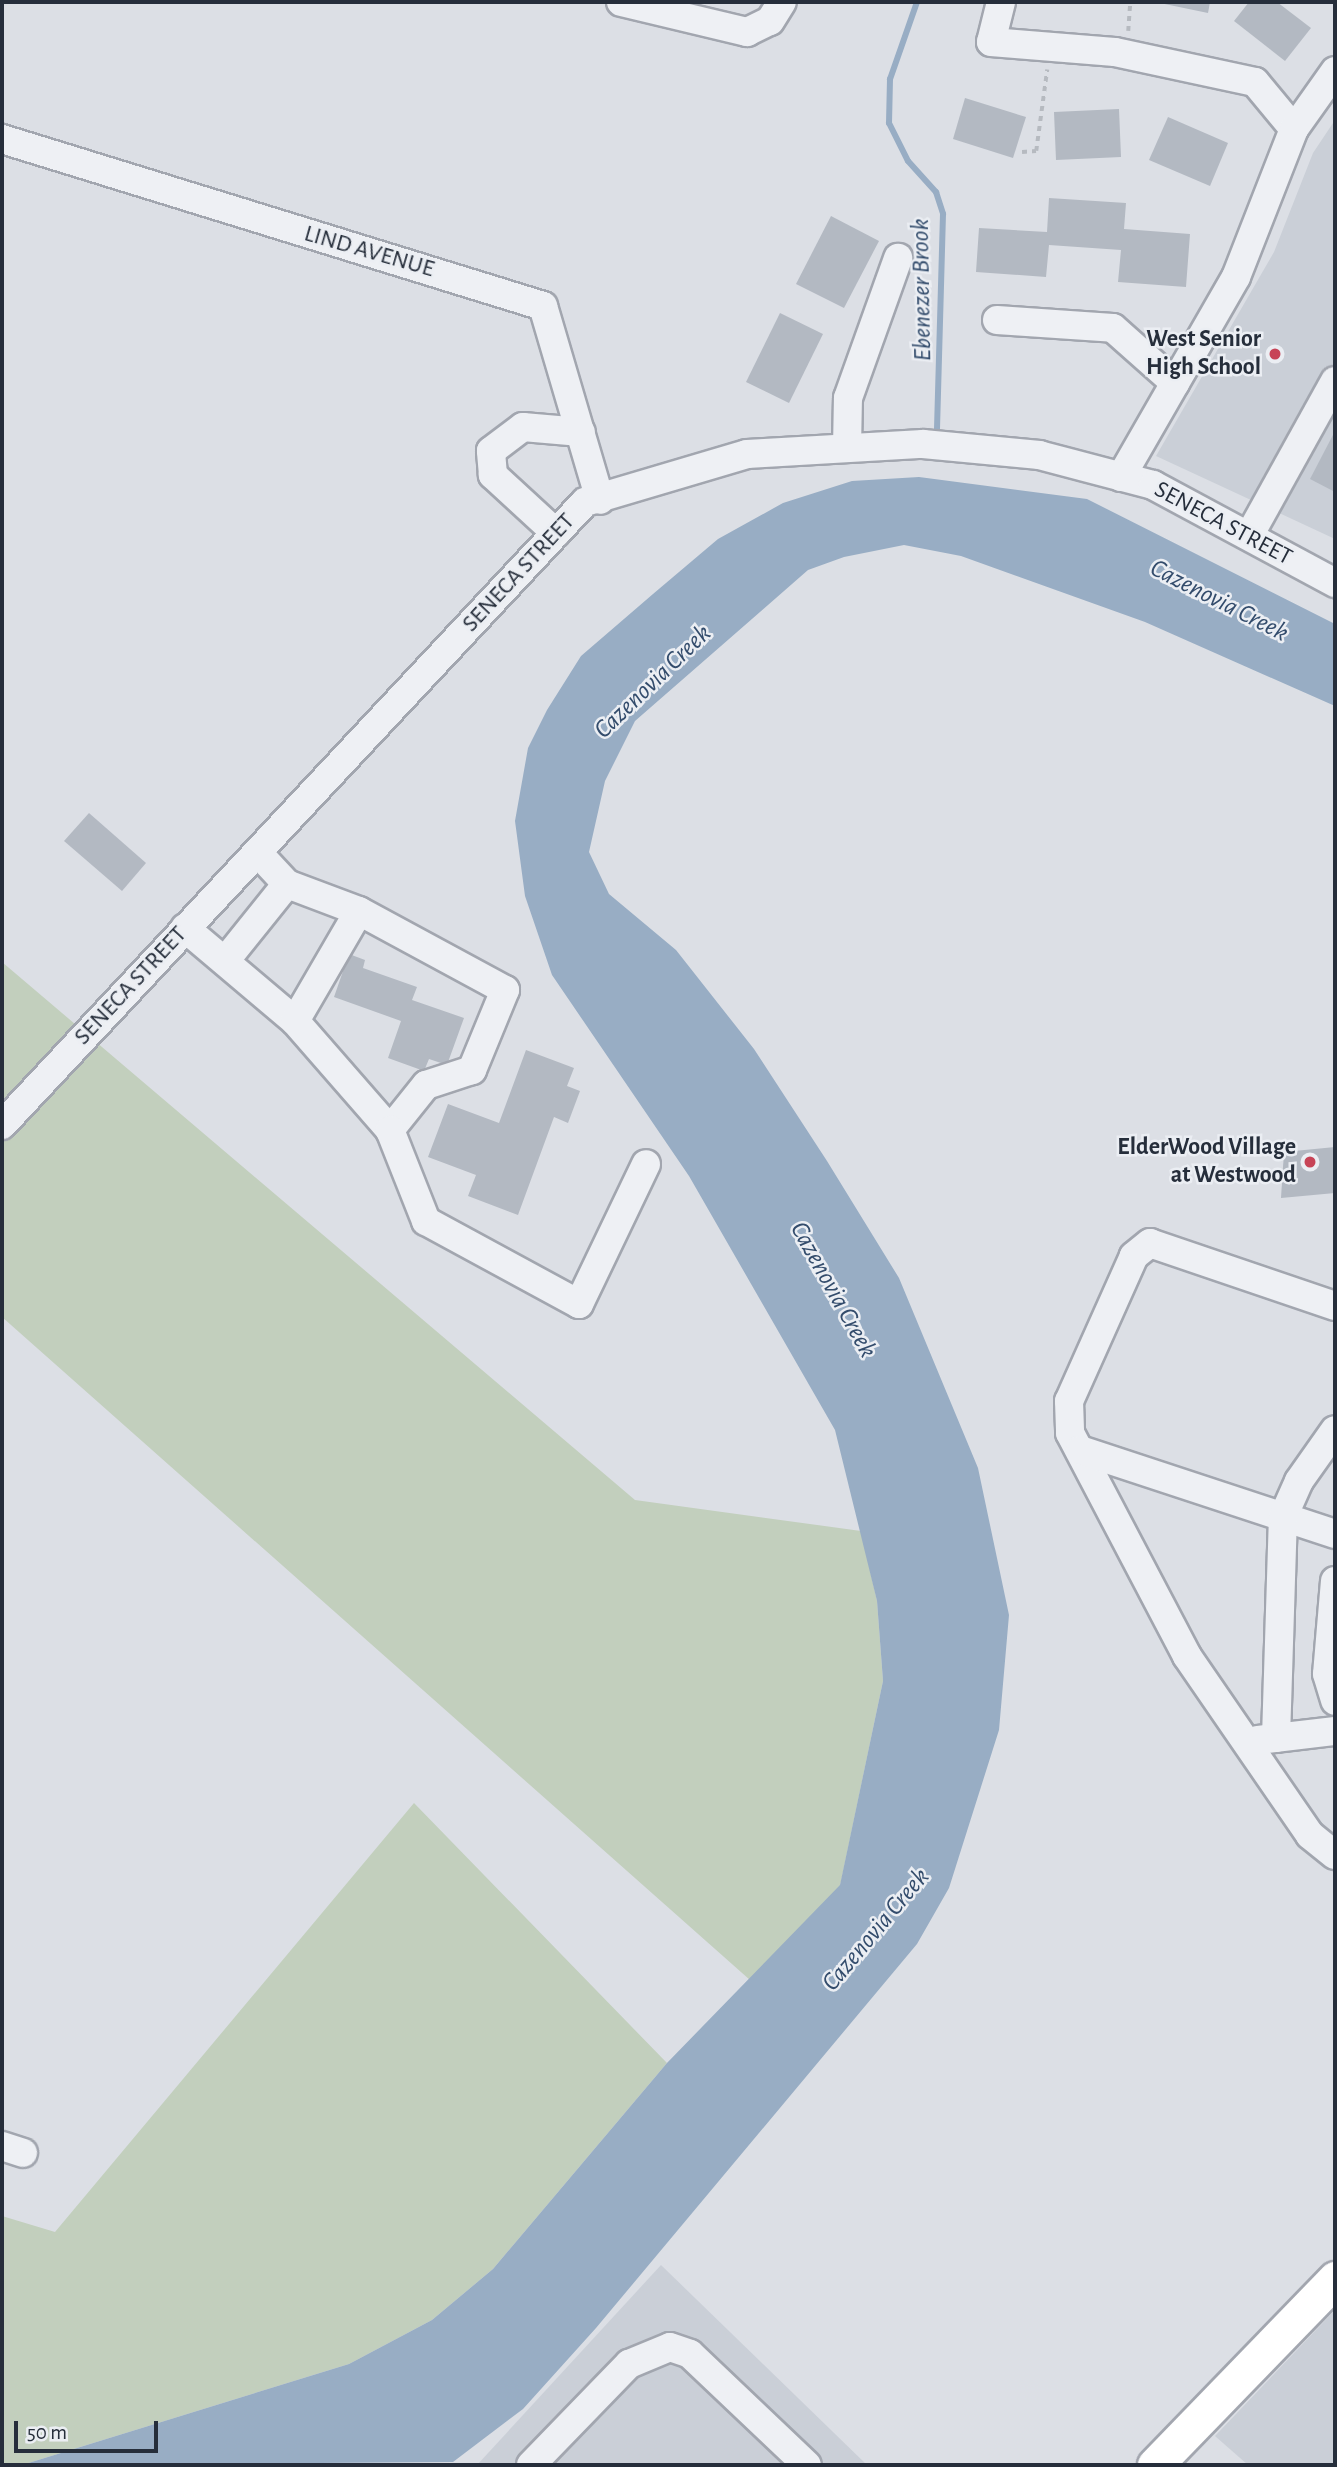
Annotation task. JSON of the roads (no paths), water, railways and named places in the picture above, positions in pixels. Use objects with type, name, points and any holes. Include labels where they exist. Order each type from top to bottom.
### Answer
[{"type":"main road","points":[[1157,2464],[1335,2279]]},
{"type":"street","points":[[621,2],[716,27],[760,29],[782,2]]},
{"type":"street","points":[[1001,2],[991,43],[1127,54],[1255,82],[1294,129]]},
{"type":"street","points":[[1121,477],[1236,277],[1294,129],[1335,71]]},
{"type":"street","name":"LIND AVENUE","points":[[2,139],[543,306],[600,500]]},
{"type":"street","points":[[847,448],[848,398],[898,258]]},
{"type":"street","points":[[997,320],[1113,328],[1175,383]]},
{"type":"street","points":[[1249,536],[1335,381]]},
{"type":"street","points":[[556,533],[493,475],[491,451],[523,427],[581,432]]},
{"type":"street","name":"SENECA STREET","points":[[2,1125],[185,928],[259,854],[585,502],[600,500],[747,454],[923,444],[1039,455],[1153,485],[1335,583]]},
{"type":"street","points":[[259,854],[287,884],[359,911],[505,990],[471,1070],[426,1085],[390,1130]]},
{"type":"street","points":[[225,961],[287,884]]},
{"type":"street","points":[[295,1021],[359,911]]},
{"type":"street","points":[[185,928],[295,1021],[390,1130],[426,1221],[579,1304],[646,1164]]},
{"type":"street","points":[[1335,1306],[1150,1243],[1134,1256],[1077,1371],[1069,1401],[1070,1433],[1187,1656],[1310,1835],[1335,1855]]},
{"type":"street","points":[[1276,1738],[1283,1517],[1298,1481],[1335,1430]]},
{"type":"street","points":[[1080,1450],[1335,1534]]},
{"type":"street","points":[[1335,1581],[1327,1674],[1335,1701]]},
{"type":"street","points":[[1245,1742],[1335,1731]]},
{"type":"street","points":[[531,2465],[629,2364],[670,2347],[697,2360],[807,2465]]},
{"type":"water","name":"Cazenovia Creek","points":[[919,477],[1087,499],[1335,624],[1335,706],[1145,622],[961,556],[904,545],[844,557],[808,570],[635,721],[605,781],[589,852],[609,894],[676,950],[754,1049],[827,1161],[899,1278],[978,1468],[1009,1615],[999,1730],[949,1888],[917,1944],[596,2328],[523,2409],[453,2462],[22,2465],[349,2364],[432,2320],[493,2269],[667,2063],[840,1885],[883,1681],[877,1601],[835,1430],[689,1176],[552,975],[525,896],[515,821],[528,748],[547,710],[581,656],[653,594],[718,539],[783,503],[852,481]]},
{"type":"waterway","name":"Ebenezer Brook","points":[[917,2],[890,79],[889,123],[908,161],[936,192],[943,214],[937,431]]},
{"type":"place","name":"West Senior High School","points":[[1275,354]]},
{"type":"place","name":"ElderWood Village at Westwood","points":[[1310,1162]]}]
